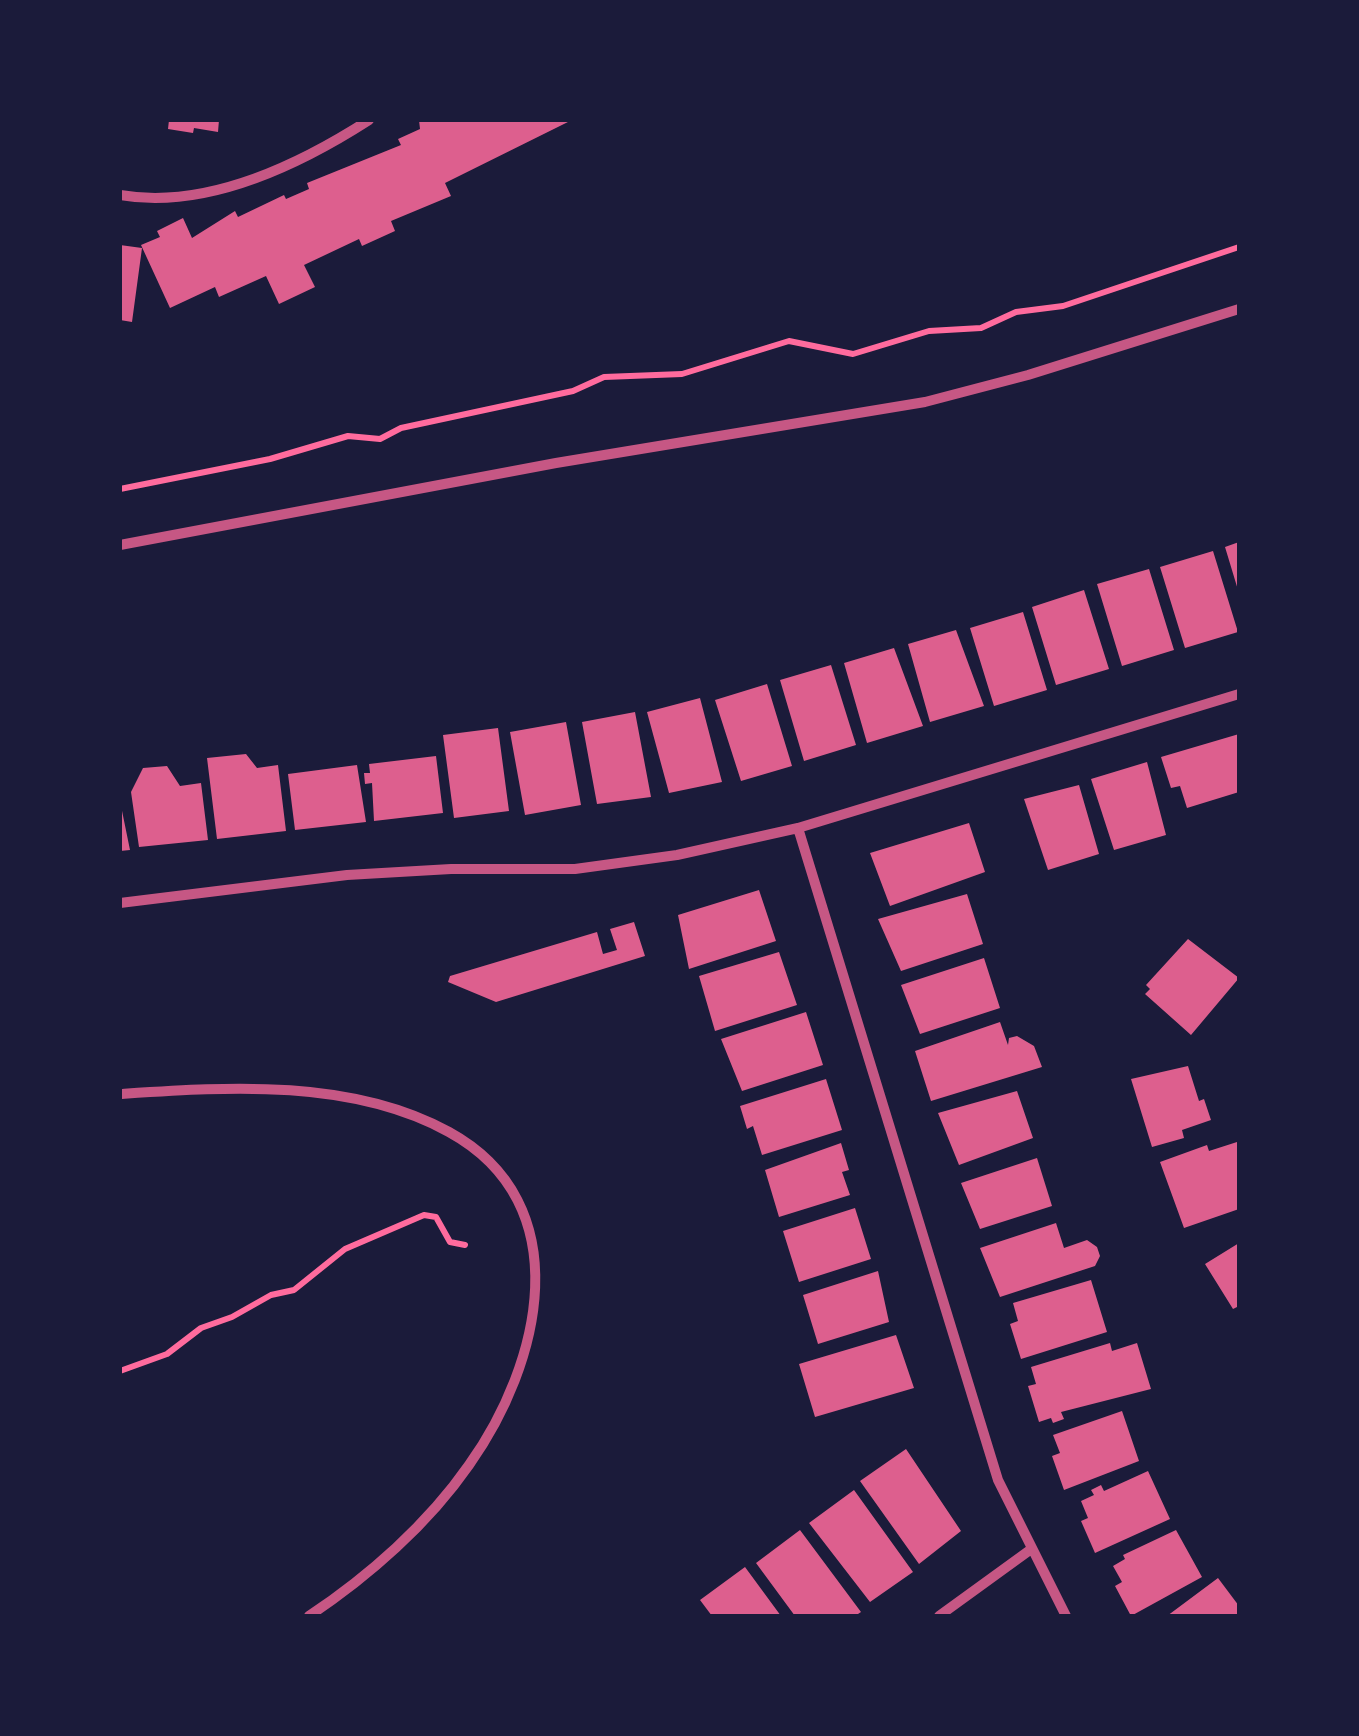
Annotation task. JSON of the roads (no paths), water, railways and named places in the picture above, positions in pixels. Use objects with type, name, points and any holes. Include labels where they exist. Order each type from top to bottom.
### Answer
[{"type":"street","points":[[120,195],[177,196],[236,183],[291,164],[369,120]]},
{"type":"street","points":[[120,545],[556,462],[925,402],[1028,375],[1239,309]]},
{"type":"street","points":[[120,902],[398,871],[576,869],[678,855],[798,828],[1239,694]]},
{"type":"street","points":[[798,828],[998,1480],[1066,1616]]},
{"type":"street","points":[[120,1094],[272,1089],[341,1098],[394,1111],[434,1124],[468,1144],[500,1171],[522,1209],[534,1253],[536,1295],[528,1338],[500,1414],[469,1466],[428,1515],[375,1565],[309,1616]]},
{"type":"street","points":[[939,1616],[1030,1550]]}]
